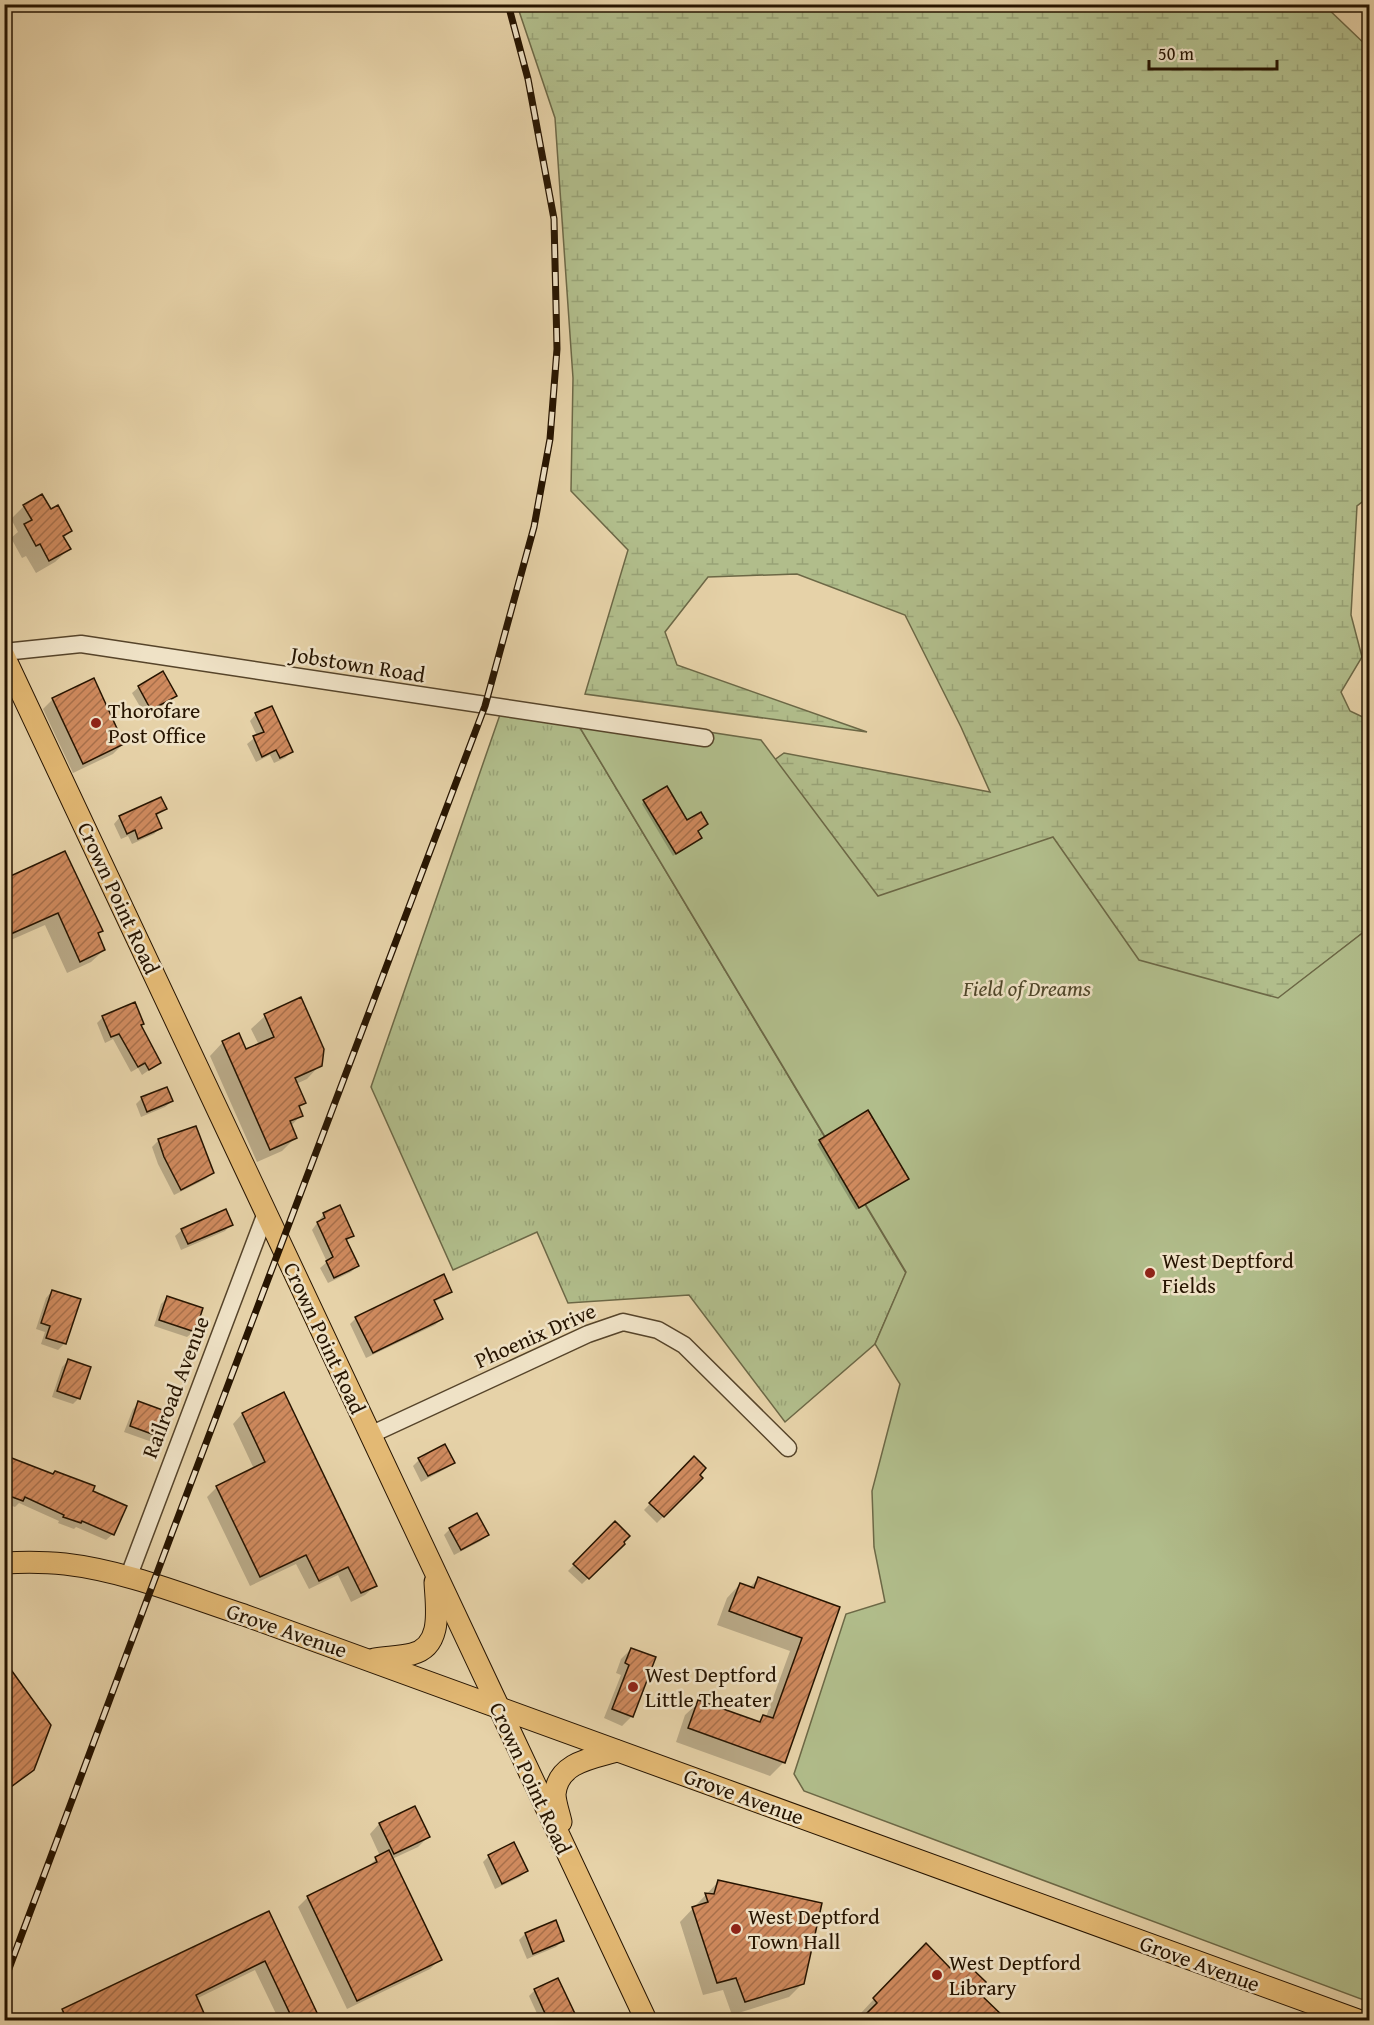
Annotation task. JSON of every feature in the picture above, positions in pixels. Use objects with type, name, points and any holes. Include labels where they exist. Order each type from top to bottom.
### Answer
[{"type":"main road","name":"Crown Point Road","points":[[4,654],[646,2020]]},
{"type":"main road","name":"Grove Avenue","points":[[4,1563],[66,1564],[128,1578],[244,1615],[1358,2020]]},
{"type":"main road","points":[[369,1659],[414,1654],[429,1642],[437,1626],[435,1572]]},
{"type":"main road","points":[[568,1857],[555,1794],[560,1778],[569,1767],[617,1750]]},
{"type":"street","name":"Jobstown Road","points":[[4,654],[81,644],[705,738]]},
{"type":"street","name":"Railroad Avenue","points":[[128,1578],[266,1213]]},
{"type":"street","name":"Phoenix Drive","points":[[370,1435],[588,1334],[623,1322],[658,1330],[684,1345],[788,1448]]},
{"type":"green space","name":"Field of Dreams","points":[[517,5],[1324,5],[1369,48],[1370,496],[1357,506],[1351,615],[1362,657],[1341,692],[1350,711],[1369,720],[1369,928],[1279,998],[955,1116],[759,771],[784,753],[990,792],[961,727],[905,615],[797,574],[708,577],[665,632],[677,665],[867,732],[585,694],[628,550],[571,491],[573,378],[555,118]]},
{"type":"green space","points":[[504,703],[570,711],[906,1273],[875,1344],[785,1422],[689,1295],[568,1303],[537,1232],[453,1270],[371,1087]]},
{"type":"green space","name":"Field of Dreams","points":[[570,711],[761,740],[878,896],[1053,837],[1139,960],[1278,998],[1369,928],[1369,2002],[804,1791],[794,1774],[846,1614],[885,1602],[874,1547],[872,1491],[900,1384],[875,1344],[906,1272]]},
{"type":"building","points":[[42,494],[51,509],[58,505],[72,531],[63,536],[71,549],[49,561],[40,544],[36,546],[24,524],[32,520],[23,505]]},
{"type":"building","points":[[163,671],[177,696],[151,710],[138,686]]},
{"type":"building","name":"Thorofare Post Office","points":[[94,678],[124,744],[83,764],[52,698]]},
{"type":"building","points":[[272,706],[293,752],[280,758],[276,750],[262,757],[253,736],[264,732],[255,713]]},
{"type":"building","points":[[667,786],[687,820],[701,812],[708,824],[698,831],[702,838],[676,854],[643,800]]},
{"type":"building","points":[[161,797],[167,809],[156,814],[162,828],[138,839],[135,830],[127,834],[119,816]]},
{"type":"building","points":[[65,851],[103,931],[98,933],[105,950],[80,962],[58,913],[4,937],[4,879]]},
{"type":"building","points":[[301,997],[324,1049],[322,1066],[295,1078],[306,1103],[299,1106],[303,1116],[290,1121],[297,1138],[270,1150],[222,1041],[239,1033],[246,1049],[274,1037],[264,1014]]},
{"type":"building","points":[[135,1002],[144,1024],[141,1025],[161,1063],[149,1070],[145,1063],[138,1067],[119,1034],[111,1037],[102,1016]]},
{"type":"building","points":[[167,1087],[173,1101],[147,1112],[141,1097]]},
{"type":"building","points":[[868,1110],[909,1179],[859,1208],[819,1140]]},
{"type":"building","points":[[196,1126],[214,1173],[181,1190],[164,1157],[158,1139]]},
{"type":"building","points":[[340,1205],[354,1236],[346,1239],[359,1266],[334,1278],[326,1261],[333,1257],[317,1222],[325,1218],[323,1213]]},
{"type":"building","points":[[226,1209],[233,1225],[188,1244],[181,1229]]},
{"type":"building","points":[[444,1274],[452,1292],[434,1300],[443,1319],[373,1353],[355,1317]]},
{"type":"building","points":[[52,1290],[81,1299],[66,1344],[46,1338],[50,1326],[41,1323]]},
{"type":"building","points":[[167,1296],[203,1308],[195,1332],[159,1320]]},
{"type":"building","points":[[68,1359],[91,1367],[80,1399],[57,1391]]},
{"type":"building","points":[[284,1392],[377,1586],[361,1593],[348,1567],[319,1581],[306,1555],[260,1577],[216,1486],[265,1462],[242,1413]]},
{"type":"building","points":[[138,1401],[168,1412],[160,1437],[130,1426]]},
{"type":"building","points":[[445,1444],[455,1463],[428,1476],[418,1458]]},
{"type":"building","points":[[4,1455],[53,1474],[55,1471],[95,1486],[93,1491],[127,1506],[114,1535],[82,1521],[81,1523],[63,1517],[64,1515],[25,1497],[23,1501],[4,1494]]},
{"type":"building","points":[[694,1456],[706,1468],[700,1475],[703,1478],[664,1517],[649,1503]]},
{"type":"building","points":[[477,1513],[489,1535],[461,1550],[449,1528]]},
{"type":"building","points":[[615,1521],[630,1536],[624,1542],[625,1544],[589,1579],[573,1564]]},
{"type":"building","points":[[758,1577],[840,1607],[785,1763],[688,1728],[698,1700],[760,1722],[763,1715],[773,1718],[802,1638],[729,1611],[740,1583],[754,1588]]},
{"type":"building","name":"West Deptford Little Theater","points":[[631,1648],[656,1657],[633,1717],[612,1709],[629,1665],[625,1663]]},
{"type":"building","points":[[4,1660],[51,1725],[34,1770],[4,1792]]},
{"type":"building","points":[[415,1806],[430,1837],[394,1854],[379,1823]]},
{"type":"building","points":[[514,1842],[528,1871],[502,1884],[488,1855]]},
{"type":"building","points":[[389,1850],[442,1960],[357,2001],[307,1896],[377,1862],[375,1857]]},
{"type":"building","points":[[718,1880],[822,1903],[804,1984],[745,2002],[736,1978],[717,1983],[692,1907],[708,1902],[705,1893],[714,1894]]},
{"type":"building","points":[[269,1911],[319,2017],[311,2020],[293,2020],[265,1961],[196,1995],[207,2020],[67,2020],[62,2009]]},
{"type":"building","points":[[556,1920],[564,1941],[533,1954],[525,1933]]},
{"type":"building","name":"West Deptford Library","points":[[926,1943],[950,1968],[960,1957],[986,1982],[977,1991],[1007,2020],[860,2020],[877,2003],[873,1998]]},
{"type":"building","points":[[558,1978],[578,2020],[548,2020],[534,1989]]},
{"type":"railway","points":[[4,1982],[485,706],[534,527],[550,439],[557,349],[554,219],[528,79],[508,4]]},
{"type":"place","name":"Thorofare Post Office","points":[[96,723]]},
{"type":"place","name":"West Deptford Fields","points":[[1150,1273]]},
{"type":"place","name":"West Deptford Little Theater","points":[[633,1687]]},
{"type":"place","name":"West Deptford Town Hall","points":[[736,1929]]},
{"type":"place","name":"West Deptford Library","points":[[937,1975]]}]
